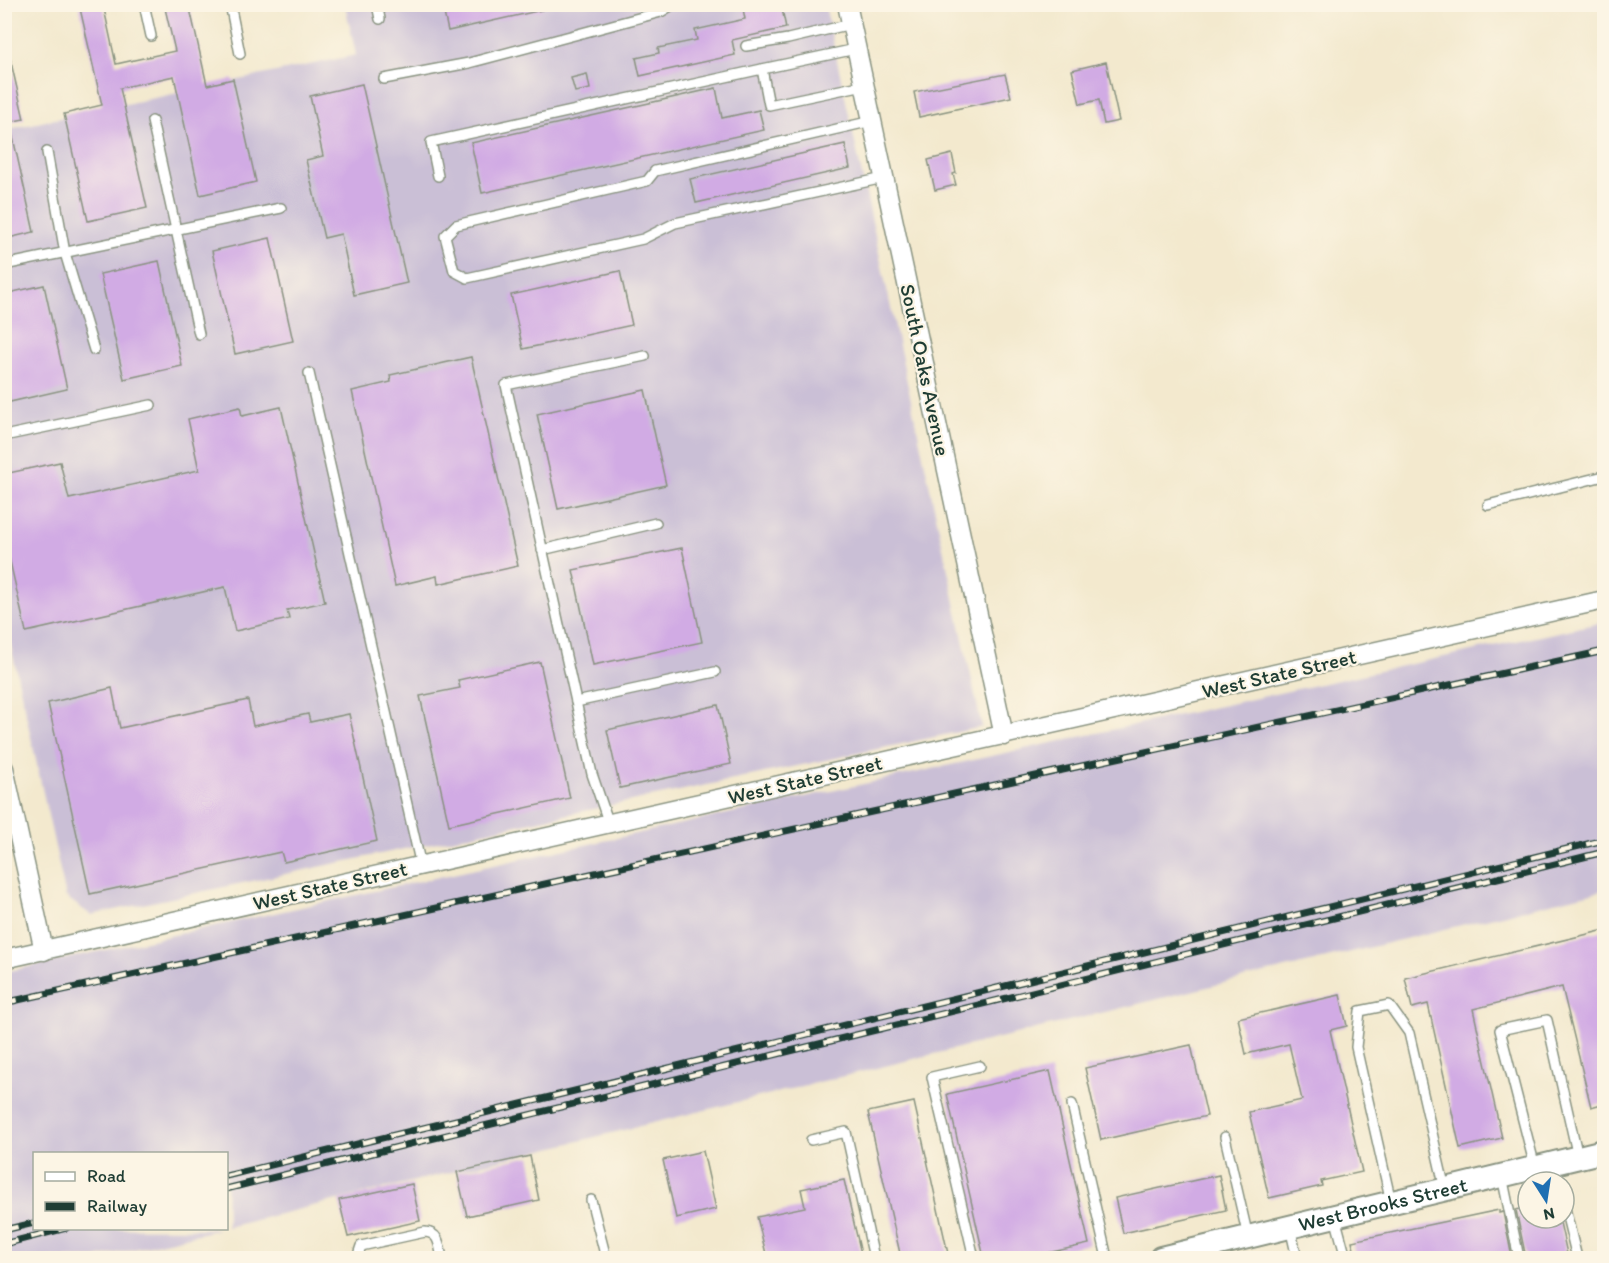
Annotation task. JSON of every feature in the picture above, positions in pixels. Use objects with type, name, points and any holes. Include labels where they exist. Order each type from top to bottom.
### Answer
[{"type":"street","name":"South Oaks Avenue","points":[[847,4],[1004,736]]},
{"type":"street","name":"West State Street","points":[[4,959],[1605,600]]},
{"type":"street","points":[[4,768],[44,951]]},
{"type":"street","name":"West Brooks Street","points":[[1551,1170],[1578,1157],[1605,1150]]},
{"type":"street","name":"West Brooks Street","points":[[1161,1258],[1445,1189],[1516,1175]]},
{"type":"lane","points":[[144,4],[151,36]]},
{"type":"lane","points":[[230,4],[240,54]]},
{"type":"lane","points":[[377,4],[380,19]]},
{"type":"lane","points":[[384,79],[469,63],[661,12],[674,4]]},
{"type":"lane","points":[[746,46],[851,24]]},
{"type":"lane","points":[[438,176],[431,142],[856,49]]},
{"type":"lane","points":[[762,69],[769,105],[864,85]]},
{"type":"lane","points":[[152,121],[199,334]]},
{"type":"lane","points":[[872,121],[655,171],[647,181],[456,225],[445,236],[454,271],[466,278],[643,239],[675,222],[884,178]]},
{"type":"lane","points":[[47,152],[65,253],[94,350]]},
{"type":"lane","points":[[4,265],[281,208]]},
{"type":"lane","points":[[609,824],[592,774],[506,385],[645,356]]},
{"type":"lane","points":[[309,373],[421,866]]},
{"type":"lane","points":[[4,436],[151,405]]},
{"type":"lane","points":[[1488,505],[1605,476]]},
{"type":"lane","points":[[542,550],[656,523]]},
{"type":"lane","points":[[576,702],[716,672]]},
{"type":"lane","points":[[1391,1202],[1356,1047],[1360,1011],[1389,1005],[1409,1033],[1445,1189]]},
{"type":"lane","points":[[1549,1170],[1500,1030],[1547,1020],[1578,1157]]},
{"type":"lane","points":[[974,1258],[932,1077],[980,1066]]},
{"type":"lane","points":[[1072,1104],[1107,1258]]},
{"type":"lane","points":[[811,1140],[846,1132],[874,1258]]},
{"type":"lane","points":[[1225,1137],[1248,1237]]},
{"type":"lane","points":[[1502,1176],[1519,1258]]},
{"type":"lane","points":[[591,1200],[606,1258]]},
{"type":"lane","points":[[1335,1216],[1346,1258]]},
{"type":"lane","points":[[1290,1227],[1297,1258]]},
{"type":"lane","points":[[1570,1230],[1577,1258]]},
{"type":"lane","points":[[360,1258],[361,1246],[432,1232],[437,1237],[442,1258]]},
{"type":"shaded area","points":[[345,5],[825,5],[982,727],[91,915],[66,897],[5,619],[4,130],[356,55]]},
{"type":"shaded area","points":[[1604,622],[1604,890],[228,1227],[228,1152],[33,1152],[33,1230],[215,1230],[96,1258],[5,1258],[5,972]]},
{"type":"building","points":[[79,4],[103,4],[116,64],[175,51],[164,4],[189,4],[207,85],[233,79],[256,182],[200,195],[174,76],[120,88],[147,208],[88,221],[64,114],[102,105]]},
{"type":"building","points":[[442,4],[541,4],[542,10],[448,31]]},
{"type":"building","points":[[742,4],[781,4],[786,28],[732,40],[735,55],[640,76],[636,58],[659,53],[658,48],[697,40],[695,30],[745,19]]},
{"type":"building","points":[[10,58],[24,119],[4,123],[4,59]]},
{"type":"building","points":[[1106,62],[1119,121],[1104,124],[1099,100],[1080,104],[1072,70]]},
{"type":"building","points":[[587,74],[590,89],[575,92],[571,78]]},
{"type":"building","points":[[1005,74],[1011,97],[919,117],[914,92]]},
{"type":"building","points":[[362,84],[407,283],[354,295],[341,234],[324,238],[306,160],[323,156],[310,96]]},
{"type":"building","points":[[716,88],[722,118],[759,110],[764,130],[482,193],[471,143]]},
{"type":"building","points":[[10,124],[34,232],[4,239],[4,125]]},
{"type":"building","points":[[845,144],[850,168],[696,203],[690,179]]},
{"type":"building","points":[[952,154],[956,185],[935,190],[928,160]]},
{"type":"building","points":[[270,238],[293,341],[235,354],[212,251]]},
{"type":"building","points":[[159,261],[182,366],[124,379],[100,274]]},
{"type":"building","points":[[620,271],[632,325],[523,349],[511,295]]},
{"type":"building","points":[[44,285],[67,389],[10,402],[4,379],[4,294]]},
{"type":"building","points":[[471,357],[518,566],[438,584],[437,576],[395,586],[352,391],[391,382],[390,375]]},
{"type":"building","points":[[645,390],[666,485],[558,509],[537,414]]},
{"type":"building","points":[[240,407],[242,416],[281,407],[325,602],[287,610],[289,619],[235,631],[225,587],[26,632],[4,535],[4,474],[60,462],[69,499],[199,470],[188,419]]},
{"type":"building","points":[[682,548],[702,642],[593,665],[573,570]]},
{"type":"building","points":[[540,662],[570,798],[449,825],[420,696],[460,688],[458,680]]},
{"type":"building","points":[[112,688],[120,728],[248,700],[253,726],[308,714],[310,722],[349,714],[377,841],[284,862],[281,852],[90,894],[48,703]]},
{"type":"building","points":[[718,705],[731,764],[620,788],[607,730]]},
{"type":"building","points":[[1605,930],[1605,1103],[1591,1107],[1562,987],[1473,1009],[1502,1138],[1460,1148],[1428,1004],[1412,1008],[1405,978]]},
{"type":"building","points":[[1340,995],[1347,1026],[1330,1030],[1362,1172],[1321,1181],[1322,1186],[1269,1198],[1249,1112],[1302,1100],[1289,1044],[1246,1054],[1238,1018]]},
{"type":"building","points":[[1191,1045],[1207,1116],[1101,1140],[1085,1068]]},
{"type":"building","points":[[1050,1071],[1089,1244],[1024,1258],[984,1258],[947,1094]]},
{"type":"building","points":[[914,1102],[949,1258],[901,1258],[868,1112]]},
{"type":"building","points":[[703,1151],[716,1209],[676,1218],[663,1160]]},
{"type":"building","points":[[530,1156],[539,1200],[467,1216],[457,1172]]},
{"type":"building","points":[[1219,1175],[1226,1210],[1123,1233],[1115,1198]]},
{"type":"building","points":[[844,1180],[862,1258],[767,1258],[757,1217],[805,1207],[801,1189]]},
{"type":"building","points":[[412,1184],[420,1221],[348,1237],[339,1200]]},
{"type":"building","points":[[1499,1210],[1499,1213],[1503,1212],[1512,1258],[1356,1258],[1352,1241]]},
{"type":"building","points":[[1520,1230],[1562,1230],[1568,1258],[1526,1258]]},
{"type":"railway","points":[[4,1003],[1604,651]]},
{"type":"railway","points":[[228,1176],[1604,840]]},
{"type":"railway","points":[[228,1189],[1604,852]]},
{"type":"railway","points":[[4,1230],[33,1223]]},
{"type":"railway","points":[[4,1244],[58,1230]]}]
